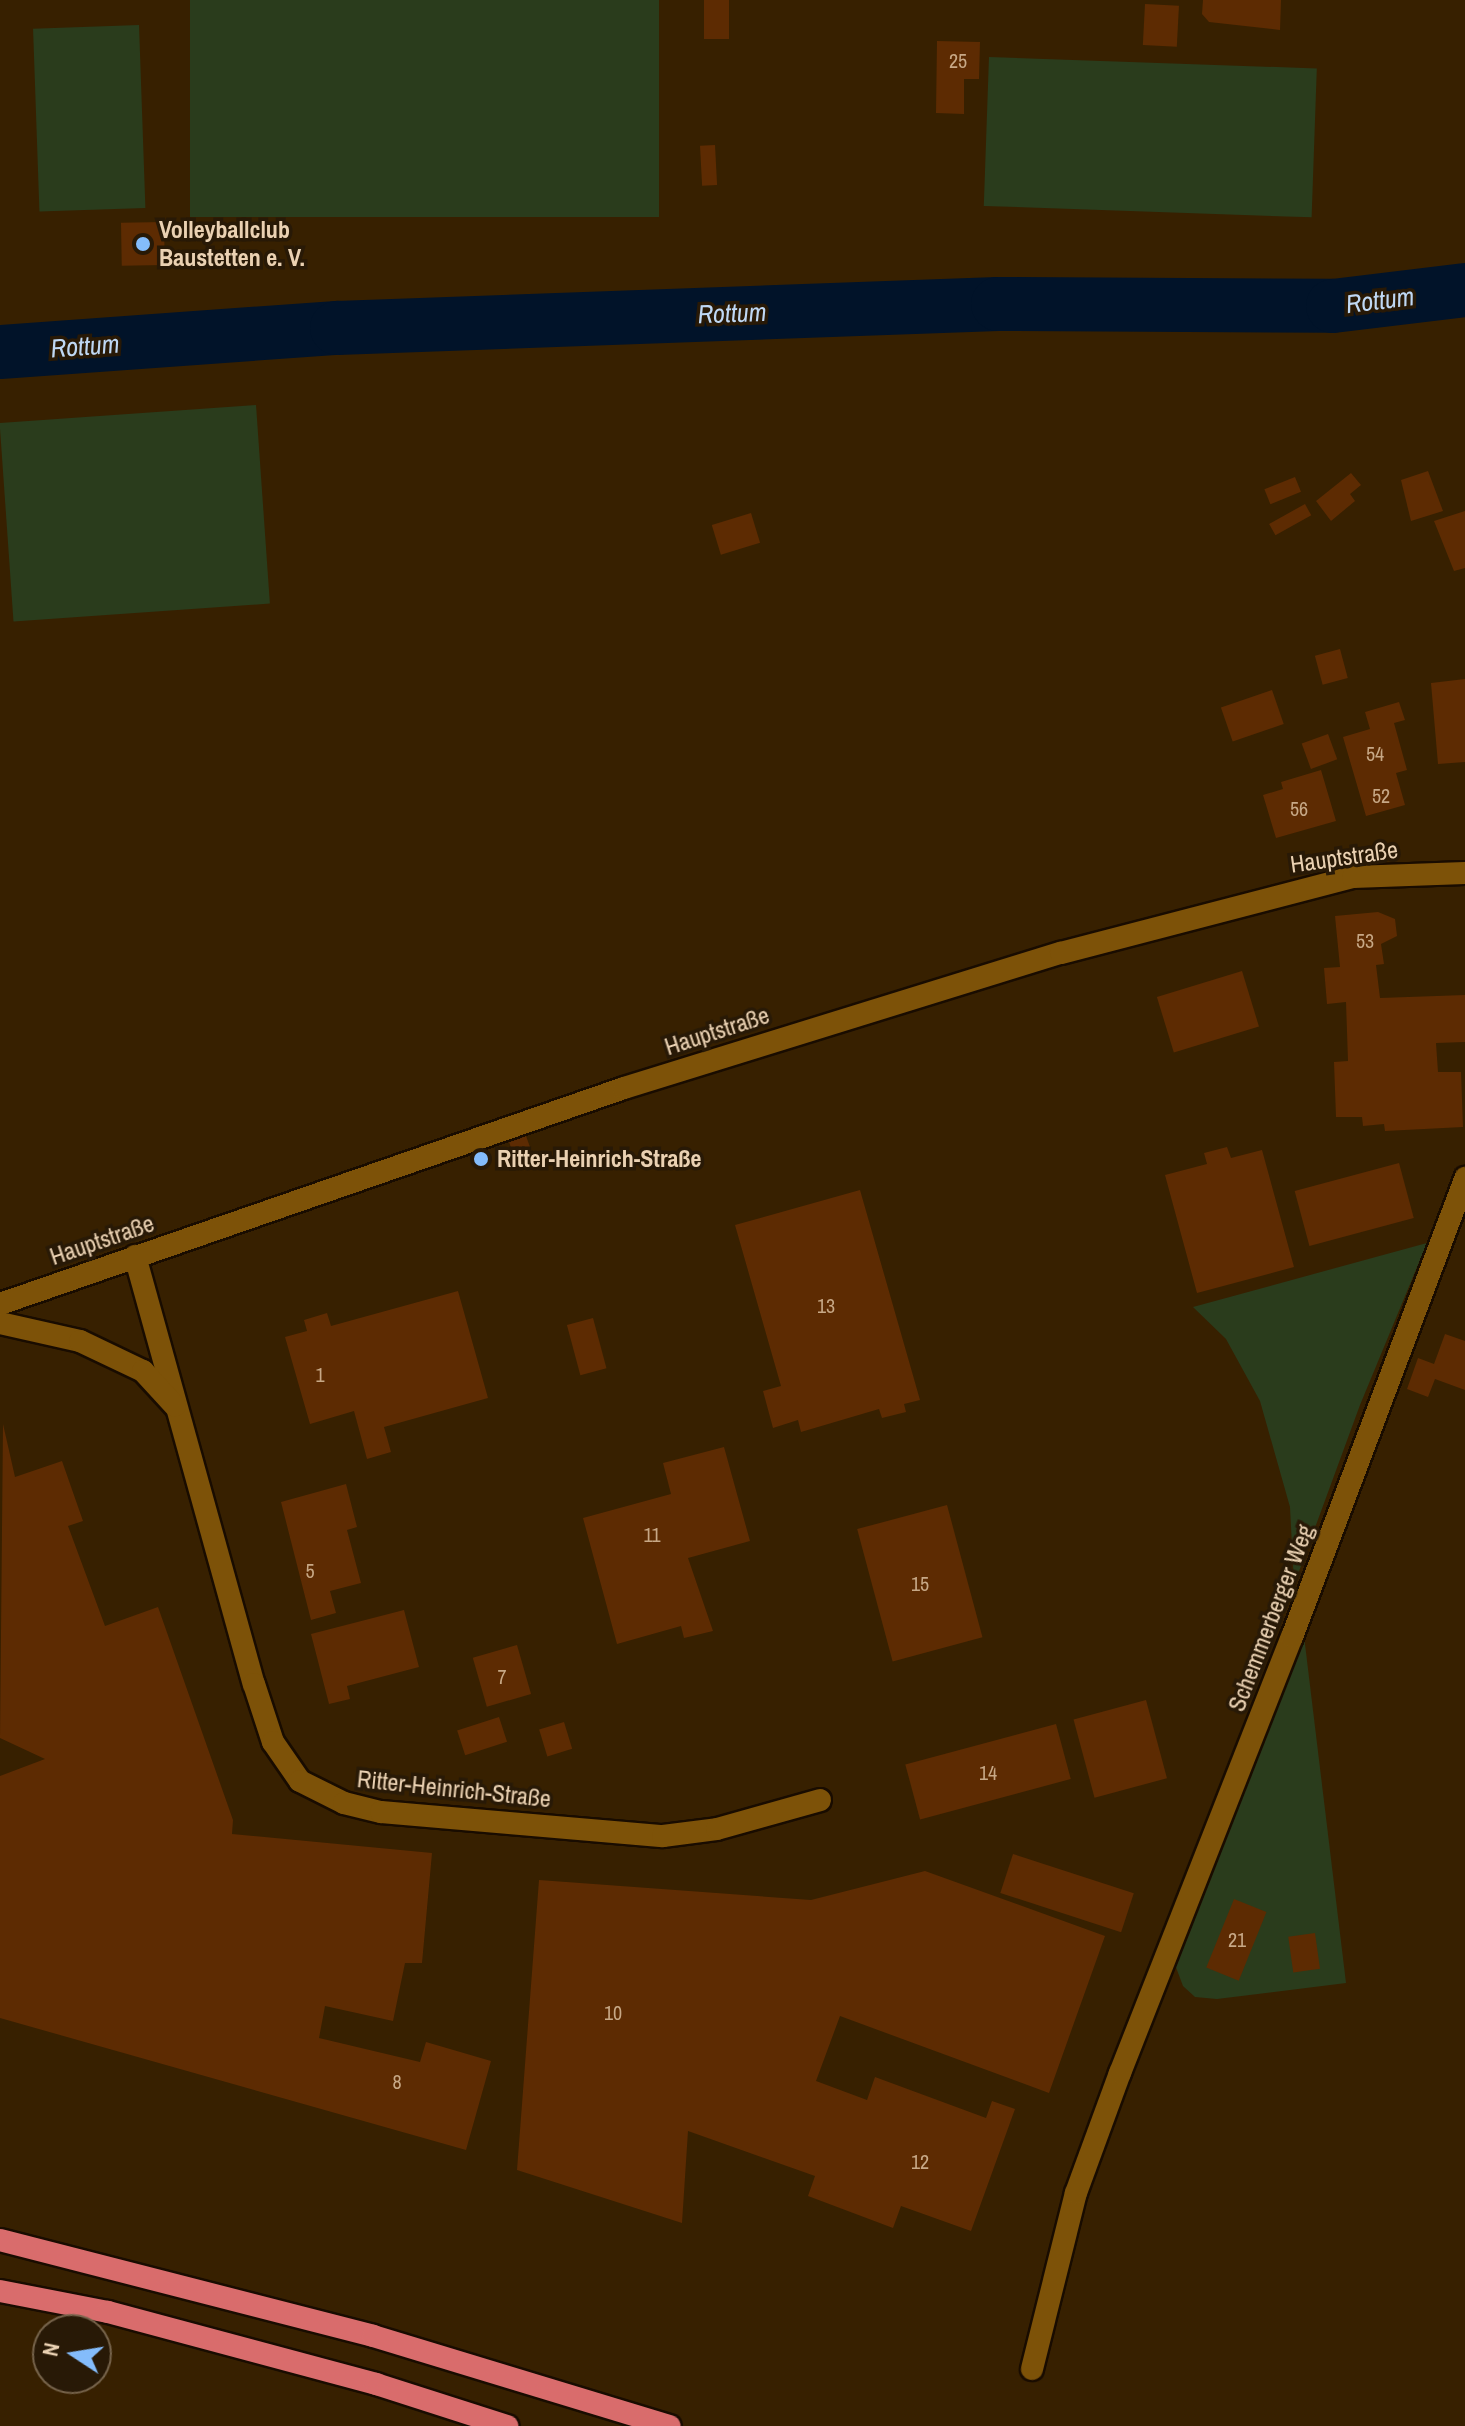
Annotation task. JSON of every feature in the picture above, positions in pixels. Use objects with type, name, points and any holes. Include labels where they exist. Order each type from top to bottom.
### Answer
[{"type":"highway","points":[[0,2240],[373,2336],[670,2426]]},
{"type":"highway","points":[[0,2291],[108,2312],[376,2384],[507,2426]]},
{"type":"street","name":"Hauptstraße","points":[[0,1304],[624,1088],[1061,953],[1353,877],[1465,873]]},
{"type":"street","name":"Schemmerberger Weg","points":[[1032,2369],[1076,2193],[1120,2073],[1292,1637],[1465,1178]]},
{"type":"street","name":"Ritter-Heinrich-Straße","points":[[135,1256],[273,1742],[300,1781],[344,1803],[381,1812],[663,1836],[717,1829],[820,1800]]},
{"type":"street","points":[[0,1323],[80,1341],[143,1371],[178,1410]]},
{"type":"green space","points":[[190,0],[659,0],[659,217],[190,217]]},
{"type":"green space","points":[[139,25],[145,208],[39,212],[33,29]]},
{"type":"green space","points":[[989,57],[1317,68],[1312,217],[984,206]]},
{"type":"green space","points":[[256,405],[270,604],[14,621],[0,423]]},
{"type":"green space","points":[[1427,1243],[1360,1405],[1294,1585],[1290,1507],[1260,1401],[1226,1339],[1193,1307]]},
{"type":"green space","points":[[1304,1636],[1346,1983],[1217,1999],[1195,1997],[1183,1986],[1174,1962]]},
{"type":"building","points":[[704,0],[729,0],[729,39],[704,39]]},
{"type":"building","points":[[1203,0],[1281,0],[1280,30],[1209,22],[1202,14]]},
{"type":"building","points":[[1145,4],[1179,6],[1177,47],[1143,45]]},
{"type":"building","points":[[937,41],[980,42],[979,79],[964,79],[964,114],[936,113]]},
{"type":"building","points":[[715,145],[717,185],[702,186],[700,146]]},
{"type":"building","name":"Volleyballclub Baustetten e. V.","points":[[164,222],[165,265],[122,266],[121,223]]},
{"type":"building","points":[[1428,471],[1443,511],[1411,521],[1401,480]]},
{"type":"building","points":[[1351,473],[1361,485],[1350,494],[1355,501],[1331,521],[1316,501]]},
{"type":"building","points":[[1295,477],[1301,492],[1270,504],[1264,489]]},
{"type":"building","points":[[1305,504],[1311,515],[1275,535],[1269,524]]},
{"type":"building","points":[[1465,511],[1465,568],[1454,571],[1434,521]]},
{"type":"building","points":[[751,513],[760,543],[721,555],[712,525]]},
{"type":"building","points":[[1340,649],[1348,678],[1323,685],[1315,656]]},
{"type":"building","points":[[1465,679],[1465,762],[1438,764],[1431,683]]},
{"type":"building","points":[[1272,690],[1284,724],[1233,742],[1221,708]]},
{"type":"building","points":[[1399,702],[1405,720],[1394,723],[1407,770],[1396,773],[1405,805],[1366,816],[1343,737],[1370,729],[1365,712]]},
{"type":"building","points":[[1328,734],[1337,759],[1311,769],[1302,744]]},
{"type":"building","points":[[1321,770],[1336,821],[1276,838],[1263,795],[1283,789],[1281,782]]},
{"type":"building","points":[[1378,912],[1395,919],[1397,936],[1381,944],[1384,964],[1376,965],[1380,998],[1465,995],[1465,1042],[1436,1043],[1438,1072],[1461,1072],[1463,1127],[1385,1131],[1384,1124],[1363,1126],[1362,1117],[1336,1117],[1334,1062],[1348,1061],[1346,1002],[1327,1004],[1324,968],[1340,967],[1335,916]]},
{"type":"building","points":[[1242,971],[1259,1026],[1174,1052],[1157,997]]},
{"type":"building","points":[[526,1136],[530,1147],[513,1153],[509,1142]]},
{"type":"building","points":[[1227,1147],[1231,1158],[1262,1150],[1294,1267],[1197,1293],[1165,1175],[1207,1164],[1204,1153]]},
{"type":"building","points":[[1399,1163],[1414,1218],[1309,1246],[1295,1191]]},
{"type":"building","points":[[860,1190],[920,1400],[904,1404],[906,1412],[882,1418],[879,1409],[801,1432],[798,1420],[773,1428],[763,1391],[781,1386],[735,1225]]},
{"type":"building","points":[[458,1291],[488,1398],[384,1427],[391,1452],[367,1459],[354,1411],[310,1424],[285,1337],[307,1331],[304,1320],[327,1313],[331,1326]]},
{"type":"building","points":[[593,1318],[606,1368],[580,1375],[567,1325]]},
{"type":"building","points":[[1445,1334],[1465,1341],[1465,1390],[1435,1379],[1428,1397],[1407,1389],[1418,1358],[1434,1364]]},
{"type":"building","points":[[3,1424],[15,1477],[62,1461],[83,1521],[68,1526],[105,1626],[158,1607],[233,1820],[232,1834],[432,1853],[422,1963],[405,1963],[393,2021],[325,2006],[319,2038],[420,2062],[426,2042],[491,2061],[466,2150],[0,2018],[0,1776],[45,1759],[0,1738]]},
{"type":"building","points":[[724,1447],[750,1541],[688,1558],[713,1631],[684,1638],[681,1626],[617,1644],[583,1518],[671,1494],[663,1463]]},
{"type":"building","points":[[346,1484],[357,1527],[347,1530],[361,1583],[330,1591],[336,1613],[311,1620],[281,1502]]},
{"type":"building","points":[[947,1505],[982,1637],[893,1661],[857,1529]]},
{"type":"building","points":[[404,1610],[419,1667],[347,1686],[350,1699],[329,1704],[311,1634]]},
{"type":"building","points":[[517,1645],[531,1694],[487,1707],[473,1658]]},
{"type":"building","points":[[1146,1700],[1167,1778],[1095,1798],[1074,1719]]},
{"type":"building","points":[[499,1717],[507,1742],[465,1755],[457,1731]]},
{"type":"building","points":[[564,1722],[572,1749],[547,1756],[539,1730]]},
{"type":"building","points":[[1056,1724],[1071,1779],[920,1819],[905,1764]]},
{"type":"building","points":[[1013,1854],[1134,1893],[1121,1932],[1000,1893]]},
{"type":"building","points":[[925,1871],[1105,1936],[1049,2093],[840,2016],[816,2081],[867,2100],[875,2077],[986,2118],[992,2101],[1015,2109],[971,2231],[901,2206],[893,2228],[808,2196],[815,2176],[688,2131],[682,2223],[517,2170],[539,1880],[811,1900]]},
{"type":"building","points":[[1234,1899],[1266,1912],[1239,1981],[1206,1968]]},
{"type":"building","points":[[1315,1933],[1320,1969],[1293,1972],[1288,1937]]},
{"type":"waterway","name":"Rottum","points":[[0,352],[337,328],[998,304],[1333,306],[1465,290]]},
{"type":"place","name":"Volleyballclub Baustetten e. V.","points":[[143,244]]},
{"type":"place","name":"Ritter-Heinrich-Straße","points":[[481,1159]]}]
